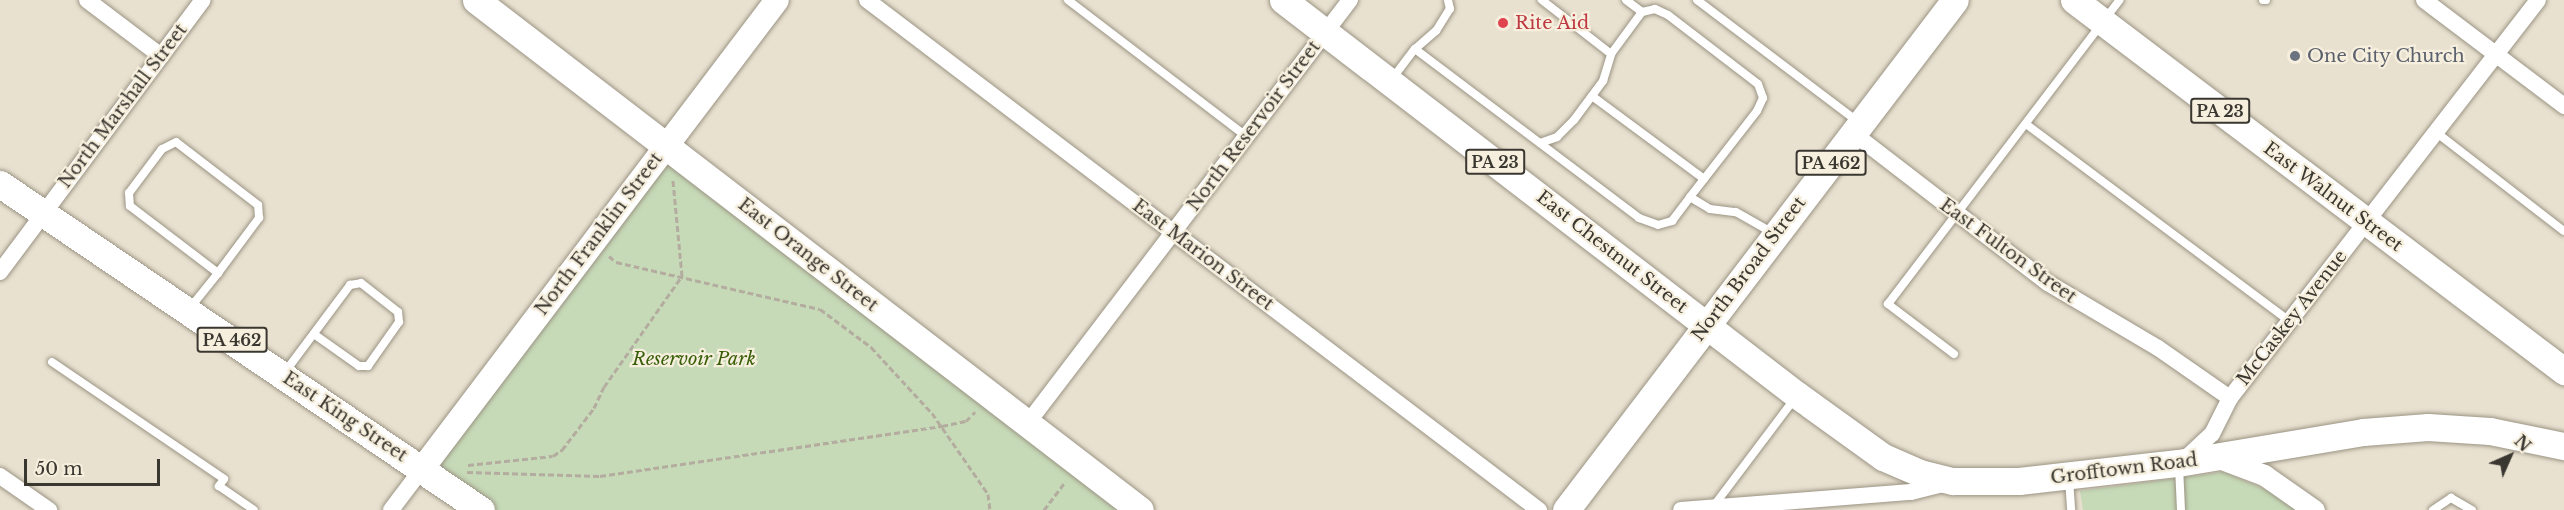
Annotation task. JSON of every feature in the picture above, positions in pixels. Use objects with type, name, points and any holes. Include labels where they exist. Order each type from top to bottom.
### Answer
[{"type":"main road","name":"East Orange Street","points":[[476,0],[1140,510]]},
{"type":"main road","name":"North Franklin Street","points":[[422,469],[777,0]]},
{"type":"main road","name":"East Chestnut Street","points":[[1283,0],[1797,395],[1883,457],[1920,473],[1953,481]]},
{"type":"main road","name":"North Broad Street","points":[[1566,510],[1955,0]]},
{"type":"main road","name":"East Walnut Street","points":[[2074,0],[2564,371]]},
{"type":"main road","name":"East King Street","points":[[0,184],[422,469],[474,508]]},
{"type":"main road","name":"Grofftown Road","points":[[1953,481],[2069,476],[2178,463],[2363,432],[2428,427],[2490,431],[2564,446]]},
{"type":"street","points":[[87,0],[160,56]]},
{"type":"street","name":"North Marshall Street","points":[[0,272],[42,212],[203,0]]},
{"type":"street","name":"East Marion Street","points":[[867,0],[1539,510]]},
{"type":"street","name":"North Reservoir Street","points":[[1027,424],[1350,0]]},
{"type":"street","points":[[2424,0],[2564,106]]},
{"type":"street","name":"McCaskey Avenue","points":[[2178,463],[2204,444],[2230,398],[2538,0]]},
{"type":"street","name":"East Fulton Street","points":[[1857,129],[1958,214],[2048,283],[2158,348],[2230,398]]},
{"type":"street","points":[[2216,457],[2264,476],[2314,510]]},
{"type":"street","points":[[391,510],[422,469]]},
{"type":"street","name":"Grofftown Road","points":[[1681,510],[1911,492],[1953,481]]},
{"type":"street","points":[[3,483],[49,510]]},
{"type":"lane","points":[[1068,0],[1246,136]]},
{"type":"lane","points":[[1389,81],[1415,49],[1436,31],[1449,5],[1457,0]]},
{"type":"lane","points":[[1542,0],[1611,54]]},
{"type":"lane","points":[[1626,0],[1642,12]]},
{"type":"lane","points":[[1697,0],[1857,129]]},
{"type":"lane","points":[[1954,354],[1888,304],[2120,0]]},
{"type":"lane","points":[[1415,49],[1639,218],[1658,225],[1672,221],[1757,111],[1763,98],[1758,84],[1668,15],[1655,9],[1642,12],[1605,64],[1603,81],[1557,137],[1540,143]]},
{"type":"lane","points":[[1592,96],[1704,179]]},
{"type":"lane","points":[[2026,124],[2289,321]]},
{"type":"lane","points":[[2437,133],[2564,231]]},
{"type":"lane","points":[[188,311],[218,273],[259,218],[258,205],[176,142],[162,149],[129,193],[129,206],[218,273]]},
{"type":"lane","points":[[1690,197],[1710,209],[1736,212],[1776,234]]},
{"type":"lane","points":[[283,375],[350,285],[361,283],[398,312],[399,322],[368,366],[359,366],[314,334]]},
{"type":"lane","points":[[52,362],[224,479],[219,486],[254,510]]},
{"type":"lane","points":[[1713,508],[1797,395]]},
{"type":"lane","points":[[2178,463],[2181,510]]},
{"type":"lane","points":[[2069,476],[2071,510]]},
{"type":"lane","points":[[2433,510],[2451,498],[2472,510]]},
{"type":"path","points":[[468,465],[553,456],[562,450],[682,276],[674,185]]},
{"type":"path","points":[[616,262],[820,309],[871,347],[911,387],[942,426],[988,494],[990,510]]},
{"type":"path","points":[[468,472],[600,476],[942,426],[966,421],[976,411]]},
{"type":"path","points":[[1045,509],[1080,464]]},
{"type":"green space","name":"Reservoir Park","points":[[666,146],[1140,510],[481,510],[422,469]]},
{"type":"green space","points":[[2223,472],[2281,496],[2298,510],[2083,510],[2080,491]]},
{"type":"place","name":"Rite Aid","points":[[1503,23]]},
{"type":"place","name":"One City Church","points":[[2295,56]]}]
